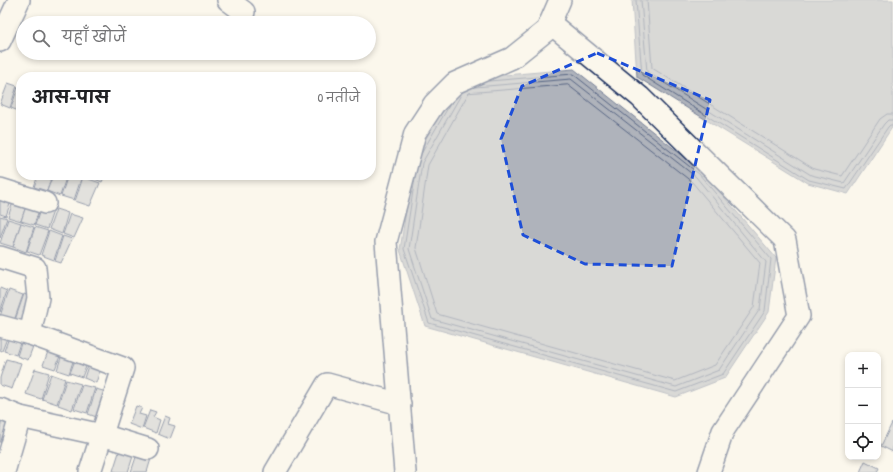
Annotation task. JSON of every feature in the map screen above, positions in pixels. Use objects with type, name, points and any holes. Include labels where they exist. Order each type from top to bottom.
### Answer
[{"type":"street","points":[[0,41],[19,0]]},
{"type":"street","points":[[405,472],[386,242],[415,133],[434,104],[455,83],[512,58],[547,30],[560,0]]},
{"type":"street","points":[[550,23],[640,97],[785,240],[799,316],[723,431],[709,472]]},
{"type":"street","points":[[0,189],[44,203]]},
{"type":"street","points":[[0,257],[35,268],[38,298],[30,334]]},
{"type":"street","points":[[0,326],[30,334],[123,368],[90,472]]},
{"type":"street","points":[[274,472],[328,384],[400,404]]},
{"type":"street","points":[[0,409],[20,417],[102,435],[148,449]]},
{"type":"street","points":[[4,472],[20,417]]},
{"type":"highlighted area","points":[[597,53],[710,100],[672,266],[585,264],[523,235],[501,139],[522,86]]},
{"type":"water","points":[[632,0],[893,0],[893,126],[848,194],[808,183],[637,77]]},
{"type":"water","points":[[574,69],[702,171],[776,258],[769,312],[725,378],[676,397],[425,326],[400,250],[414,160],[459,79]]},
{"type":"building","points":[[8,83],[16,86],[10,108],[0,104]]},
{"type":"building","points":[[16,93],[16,110],[11,108]]},
{"type":"building","points":[[36,180],[50,180],[47,191],[34,187]]},
{"type":"building","points":[[51,180],[65,180],[60,196],[47,191]]},
{"type":"building","points":[[66,180],[81,180],[74,200],[61,196]]},
{"type":"building","points":[[82,180],[92,180],[100,183],[90,206],[75,201]]},
{"type":"building","points":[[0,194],[13,195],[6,216],[0,214]]},
{"type":"building","points":[[15,196],[28,200],[21,221],[8,217]]},
{"type":"building","points":[[28,200],[41,204],[34,225],[21,221]]},
{"type":"building","points":[[42,204],[54,208],[47,229],[35,225]]},
{"type":"building","points":[[56,209],[68,213],[62,234],[49,229]]},
{"type":"building","points":[[70,214],[83,218],[74,238],[63,234]]},
{"type":"building","points":[[0,216],[7,218],[0,238]]},
{"type":"building","points":[[8,219],[21,223],[13,247],[0,243]]},
{"type":"building","points":[[21,223],[34,227],[26,252],[13,247]]},
{"type":"building","points":[[35,227],[48,231],[39,255],[27,251]]},
{"type":"building","points":[[49,231],[62,236],[54,260],[41,255]]},
{"type":"building","points":[[63,236],[72,239],[61,263],[55,261]]},
{"type":"building","points":[[0,288],[7,291],[0,312]]},
{"type":"building","points":[[9,290],[23,295],[14,321],[0,316]]},
{"type":"building","points":[[24,294],[35,299],[28,325],[15,320]]},
{"type":"building","points":[[0,329],[9,333],[2,351],[0,350]]},
{"type":"building","points":[[11,332],[22,337],[16,355],[4,351]]},
{"type":"building","points":[[23,337],[35,341],[28,360],[17,356]]},
{"type":"building","points":[[50,346],[62,351],[55,369],[43,365]]},
{"type":"building","points":[[63,351],[75,355],[69,374],[57,370]]},
{"type":"building","points":[[77,355],[89,359],[82,377],[70,373]]},
{"type":"building","points":[[6,359],[21,363],[12,389],[0,385],[0,378]]},
{"type":"building","points":[[90,360],[102,364],[96,383],[84,378]]},
{"type":"building","points":[[35,369],[49,373],[41,399],[26,394]]},
{"type":"building","points":[[51,374],[65,379],[57,404],[42,399]]},
{"type":"building","points":[[66,380],[81,384],[72,410],[58,405]]},
{"type":"building","points":[[82,385],[95,388],[87,413],[74,409]]},
{"type":"building","points":[[96,389],[110,393],[102,419],[88,414]]},
{"type":"building","points":[[136,406],[142,408],[139,414],[146,416],[142,429],[129,424]]},
{"type":"building","points":[[150,410],[156,412],[153,417],[160,420],[156,433],[143,428]]},
{"type":"building","points":[[4,416],[18,421],[10,446],[0,443],[0,428]]},
{"type":"building","points":[[165,416],[170,418],[168,424],[175,426],[170,439],[158,434]]},
{"type":"building","points":[[892,423],[893,452],[881,446]]},
{"type":"building","points":[[121,446],[135,450],[128,472],[113,471]]},
{"type":"building","points":[[139,448],[153,452],[147,472],[131,472]]},
{"type":"building","points":[[865,461],[879,468],[877,472],[860,472]]}]
